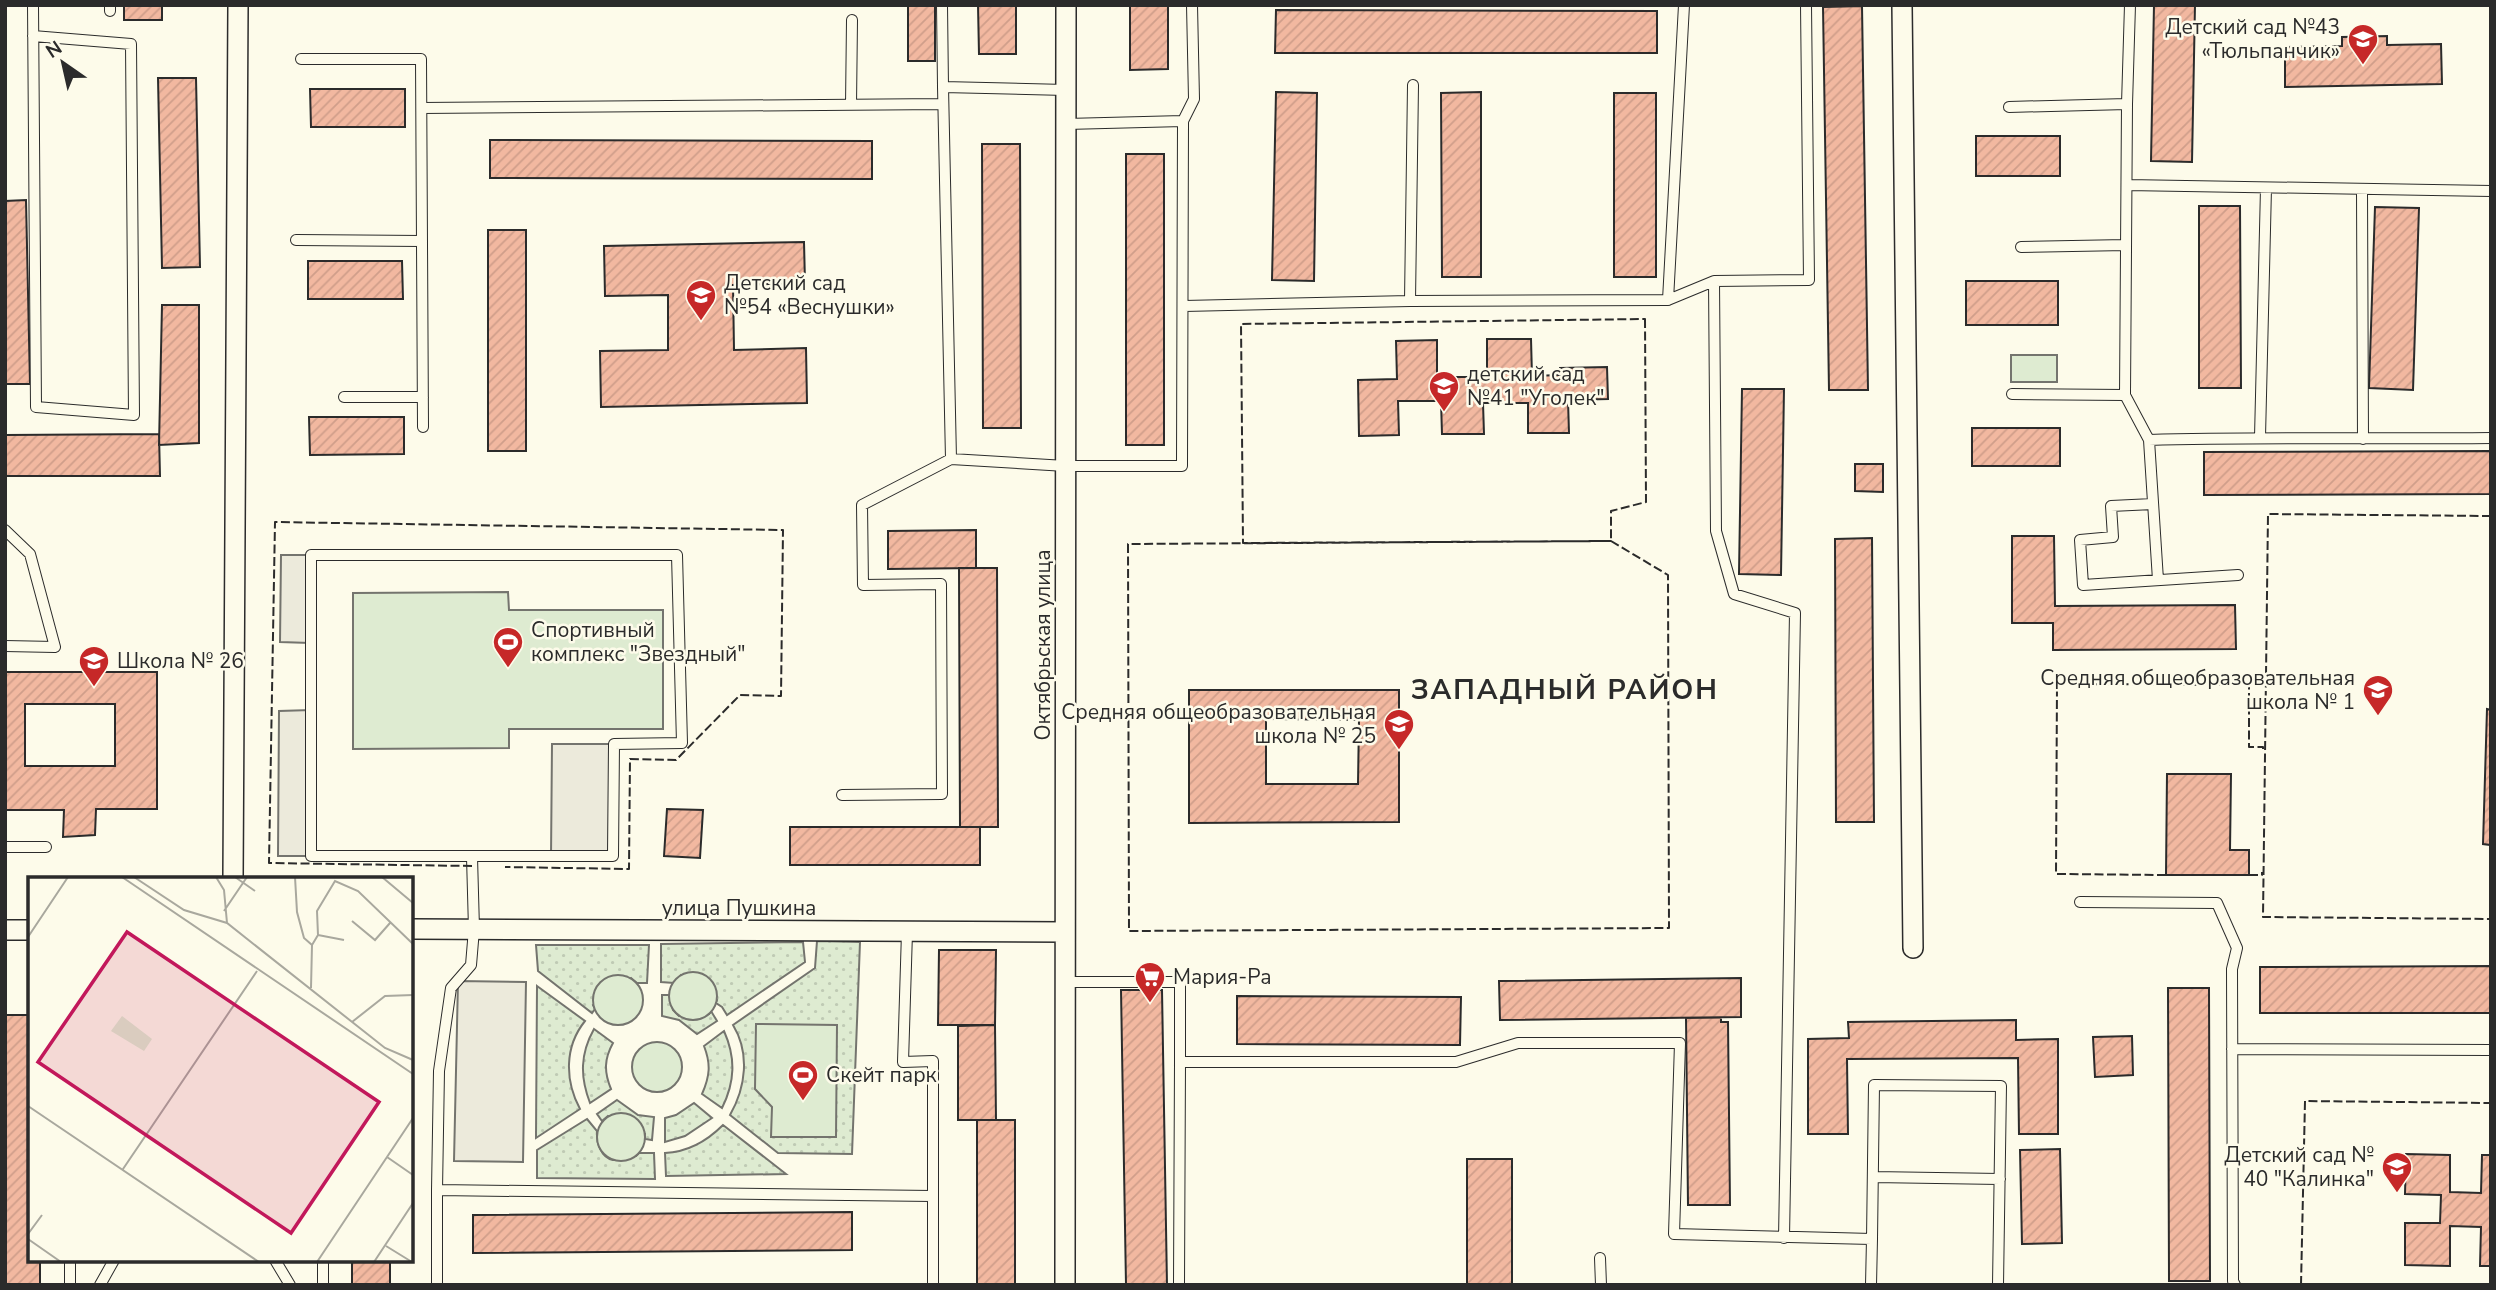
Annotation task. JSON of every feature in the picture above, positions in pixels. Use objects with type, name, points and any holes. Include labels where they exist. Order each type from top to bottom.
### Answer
[{"type":"street","points":[[233,877],[238,5]]},
{"type":"street","name":"Октябрьская улица","points":[[1065,1285],[1066,5]]},
{"type":"street","points":[[1902,5],[1913,948]]},
{"type":"street","name":"улица Пушкина","points":[[413,929],[1066,932]]},
{"type":"street","points":[[5,930],[28,930]]},
{"type":"lane","points":[[33,5],[33,36],[36,217],[36,407],[134,415],[131,44],[33,36]]},
{"type":"lane","points":[[942,5],[951,459]]},
{"type":"lane","points":[[842,794],[943,794],[942,584],[863,585],[862,505],[951,459],[1066,466],[1182,466],[1183,121],[1194,99],[1192,5]]},
{"type":"lane","points":[[1668,300],[1684,5]]},
{"type":"lane","points":[[1184,306],[1410,301],[1668,300],[1714,281],[1809,280],[1806,5]]},
{"type":"lane","points":[[2130,5],[2125,395],[2149,440],[2158,580]]},
{"type":"lane","points":[[851,105],[852,20]]},
{"type":"lane","points":[[301,59],[421,59],[423,427]]},
{"type":"lane","points":[[1410,301],[1413,85]]},
{"type":"lane","points":[[943,87],[1066,90]]},
{"type":"lane","points":[[422,108],[943,104]]},
{"type":"lane","points":[[2009,107],[2127,104]]},
{"type":"lane","points":[[1066,124],[1183,121]]},
{"type":"lane","points":[[2127,184],[2491,191]]},
{"type":"lane","points":[[2260,437],[2266,188]]},
{"type":"lane","points":[[2362,190],[2363,439]]},
{"type":"lane","points":[[296,240],[422,241]]},
{"type":"lane","points":[[2021,247],[2126,245]]},
{"type":"lane","points":[[1714,281],[1716,531],[1734,593],[1795,612],[1784,1238]]},
{"type":"lane","points":[[2012,394],[2125,395]]},
{"type":"lane","points":[[344,397],[423,397]]},
{"type":"lane","points":[[2149,440],[2260,437],[2491,438]]},
{"type":"lane","points":[[2152,504],[2111,506],[2113,537],[2080,540],[2083,585],[2238,575]]},
{"type":"lane","points":[[5,530],[30,554],[55,647],[5,646]]},
{"type":"lane","points":[[311,555],[677,555],[682,743],[614,744],[613,856],[472,857],[311,856],[311,555]]},
{"type":"lane","points":[[5,847],[46,847]]},
{"type":"lane","points":[[437,1285],[439,1071],[451,988],[471,965],[474,929],[472,857]]},
{"type":"lane","points":[[2080,902],[2217,903],[2237,948],[2232,969],[2235,1285]]},
{"type":"lane","points":[[907,932],[903,1062],[933,1062],[933,1285]]},
{"type":"lane","points":[[1065,982],[1180,982],[1179,1285]]},
{"type":"lane","points":[[1180,1062],[1456,1062],[1518,1043],[1680,1043],[1674,1234],[1872,1239]]},
{"type":"lane","points":[[2232,1049],[2491,1050]]},
{"type":"lane","points":[[1871,1285],[1874,1084],[2001,1086],[1998,1285]]},
{"type":"lane","points":[[1873,1177],[2000,1179]]},
{"type":"lane","points":[[437,1190],[933,1196]]},
{"type":"lane","points":[[1600,1258],[1601,1285]]},
{"type":"lane","points":[[70,1262],[70,1285]]},
{"type":"lane","points":[[100,1285],[113,1262]]},
{"type":"lane","points":[[276,1262],[290,1285]]},
{"type":"lane","points":[[323,1262],[323,1285]]},
{"type":"green space","points":[[2011,355],[2057,355],[2057,382],[2011,382]]},
{"type":"green space","name":"Спортивный комплекс \"Звездный\"","points":[[508,592],[509,610],[663,610],[663,729],[509,729],[509,748],[353,749],[353,593]]},
{"type":"green space","points":[[817,941],[860,942],[852,1154],[778,1153],[730,1115],[740,1093],[744,1070],[742,1047],[733,1025],[815,968]]},
{"type":"green space","points":[[803,942],[805,962],[727,1015],[716,1003],[717,1000],[681,975],[674,983],[661,982],[661,944]]},
{"type":"green space","points":[[536,945],[649,945],[647,983],[637,983],[631,978],[593,1005],[595,1009],[592,1013],[538,971]]},
{"type":"green space","points":[[693,972],[710,979],[717,996],[710,1013],[693,1020],[676,1013],[669,996],[676,979]]},
{"type":"green space","points":[[618,975],[636,982],[643,1000],[636,1018],[618,1025],[600,1018],[593,1000],[600,982]]},
{"type":"green space","points":[[537,986],[585,1021],[573,1042],[569,1064],[569,1076],[580,1109],[536,1138]]},
{"type":"green space","points":[[662,995],[669,995],[673,1010],[679,1016],[709,1014],[711,1011],[717,1021],[697,1034],[679,1020],[662,1016]]},
{"type":"green space","points":[[756,1024],[837,1025],[836,1137],[771,1137],[772,1107],[755,1089]]},
{"type":"green space","points":[[594,1029],[613,1043],[606,1066],[611,1089],[590,1103],[584,1084],[583,1066],[586,1047]]},
{"type":"green space","points":[[724,1031],[731,1051],[732,1079],[722,1108],[702,1094],[709,1070],[704,1046]]},
{"type":"green space","points":[[657,1042],[674,1050],[682,1067],[674,1084],[657,1092],[640,1084],[632,1067],[640,1050]]},
{"type":"green space","points":[[617,1100],[638,1115],[654,1117],[652,1140],[645,1139],[645,1134],[608,1116],[602,1121],[597,1114]]},
{"type":"green space","points":[[694,1103],[712,1118],[685,1136],[665,1142],[665,1118],[676,1115]]},
{"type":"green space","points":[[621,1113],[630,1114],[638,1120],[644,1128],[644,1146],[638,1154],[630,1160],[621,1161],[612,1160],[604,1154],[598,1146],[597,1137],[598,1128],[604,1120],[612,1114]]},
{"type":"green space","points":[[587,1119],[597,1131],[600,1149],[609,1159],[618,1160],[639,1153],[654,1153],[655,1179],[537,1178],[537,1150]]},
{"type":"green space","points":[[723,1125],[786,1174],[666,1176],[665,1153],[697,1145]]},
{"type":"shaded area","points":[[281,555],[311,555],[310,643],[280,642]]},
{"type":"shaded area","points":[[311,710],[311,856],[278,856],[279,711]]},
{"type":"shaded area","points":[[552,744],[614,744],[613,856],[551,857]]},
{"type":"shaded area","points":[[458,981],[526,982],[523,1162],[454,1161]]},
{"type":"building","points":[[124,5],[162,5],[162,20],[124,20]]},
{"type":"building","points":[[908,5],[935,5],[935,61],[908,61]]},
{"type":"building","points":[[978,5],[1016,5],[1016,54],[979,54]]},
{"type":"building","points":[[1130,5],[1168,5],[1168,69],[1130,70]]},
{"type":"building","points":[[2154,5],[2195,5],[2192,162],[2151,161]]},
{"type":"building","points":[[1862,6],[1868,390],[1829,390],[1823,7]]},
{"type":"building","points":[[1276,10],[1657,11],[1657,53],[1275,53]]},
{"type":"building","name":"Детский сад №43 «Тюльпанчик»","points":[[2387,36],[2387,45],[2441,44],[2442,84],[2285,87],[2285,47],[2342,46],[2342,37]]},
{"type":"building","points":[[158,78],[196,78],[200,267],[162,268]]},
{"type":"building","points":[[310,89],[405,89],[405,127],[311,127]]},
{"type":"building","points":[[1276,92],[1317,93],[1314,281],[1272,280]]},
{"type":"building","points":[[1481,92],[1481,277],[1442,277],[1441,93]]},
{"type":"building","points":[[1614,93],[1656,93],[1656,277],[1614,277]]},
{"type":"building","points":[[1976,136],[2060,136],[2060,176],[1976,176]]},
{"type":"building","points":[[490,140],[872,141],[872,179],[490,178]]},
{"type":"building","points":[[982,144],[1020,144],[1021,428],[983,428]]},
{"type":"building","points":[[1126,154],[1164,154],[1164,445],[1126,445]]},
{"type":"building","points":[[26,200],[30,384],[5,384],[5,201]]},
{"type":"building","points":[[2199,206],[2240,206],[2241,388],[2199,388]]},
{"type":"building","points":[[2375,207],[2419,208],[2413,390],[2369,388]]},
{"type":"building","points":[[488,230],[526,230],[526,451],[488,451]]},
{"type":"building","name":"Детский сад №54 «Веснушки»","points":[[804,242],[805,283],[733,285],[734,350],[806,348],[807,403],[601,407],[600,351],[668,350],[668,295],[605,296],[604,246]]},
{"type":"building","points":[[308,261],[402,261],[403,299],[308,299]]},
{"type":"building","points":[[1966,281],[2058,281],[2058,325],[1966,325]]},
{"type":"building","points":[[162,305],[199,305],[199,443],[159,445]]},
{"type":"building","points":[[1487,339],[1531,339],[1532,376],[1560,375],[1560,368],[1607,367],[1608,399],[1568,400],[1569,433],[1528,433],[1528,403],[1483,403],[1484,434],[1442,434],[1441,401],[1398,401],[1399,435],[1359,436],[1358,380],[1397,379],[1396,341],[1437,340],[1437,377],[1487,377]]},
{"type":"building","points":[[1742,389],[1784,389],[1781,575],[1739,574]]},
{"type":"building","points":[[309,417],[404,417],[404,454],[310,455]]},
{"type":"building","points":[[1972,428],[2060,428],[2060,466],[1972,466]]},
{"type":"building","points":[[159,434],[160,476],[5,476],[5,435]]},
{"type":"building","points":[[2491,451],[2491,494],[2204,495],[2204,452]]},
{"type":"building","points":[[1855,464],[1883,464],[1883,492],[1855,491]]},
{"type":"building","points":[[976,530],[976,568],[888,569],[888,531]]},
{"type":"building","points":[[2012,536],[2054,536],[2055,606],[2235,605],[2236,649],[2053,650],[2053,623],[2012,623]]},
{"type":"building","points":[[1872,538],[1874,822],[1836,822],[1835,539]]},
{"type":"building","points":[[959,568],[997,568],[998,827],[960,827]]},
{"type":"building","points":[[5,672],[157,672],[157,809],[96,809],[95,835],[63,837],[64,810],[5,810]],"holes":[[[25,704],[115,704],[115,766],[25,766]]]},
{"type":"building","points":[[1189,690],[1399,690],[1399,822],[1189,823]],"holes":[[[1266,719],[1359,720],[1358,784],[1266,784]]]},
{"type":"building","points":[[2487,709],[2491,710],[2491,845],[2483,844]]},
{"type":"building","points":[[2167,774],[2231,774],[2230,850],[2249,850],[2249,875],[2166,875]]},
{"type":"building","points":[[667,809],[703,810],[700,858],[664,856]]},
{"type":"building","points":[[790,827],[980,827],[980,865],[790,865]]},
{"type":"building","points":[[939,950],[996,950],[995,1025],[938,1025]]},
{"type":"building","points":[[2491,966],[2491,1013],[2260,1013],[2260,967]]},
{"type":"building","points":[[1741,978],[1741,1017],[1500,1020],[1499,981]]},
{"type":"building","points":[[2168,988],[2209,988],[2210,1281],[2169,1281]]},
{"type":"building","points":[[1121,990],[1162,990],[1167,1285],[1126,1285]]},
{"type":"building","points":[[1237,996],[1461,997],[1460,1045],[1237,1044]]},
{"type":"building","points":[[5,1015],[28,1015],[28,1262],[40,1262],[40,1285],[5,1285]]},
{"type":"building","points":[[1686,1018],[1721,1018],[1721,1022],[1728,1022],[1730,1205],[1688,1205]]},
{"type":"building","points":[[2016,1020],[2016,1040],[2058,1039],[2058,1134],[2019,1134],[2018,1058],[1847,1059],[1848,1134],[1808,1134],[1808,1039],[1849,1038],[1848,1022]]},
{"type":"building","points":[[995,1025],[996,1120],[958,1120],[958,1026]]},
{"type":"building","points":[[2132,1036],[2133,1075],[2095,1077],[2093,1037]]},
{"type":"building","points":[[977,1120],[1015,1120],[1015,1285],[977,1285]]},
{"type":"building","points":[[2060,1149],[2062,1243],[2022,1244],[2020,1150]]},
{"type":"building","points":[[2406,1154],[2450,1155],[2450,1192],[2481,1193],[2482,1155],[2491,1155],[2491,1266],[2480,1266],[2481,1227],[2450,1226],[2450,1266],[2405,1265],[2405,1223],[2440,1223],[2441,1195],[2405,1194]]},
{"type":"building","points":[[1467,1159],[1512,1159],[1512,1285],[1467,1285]]},
{"type":"building","points":[[852,1212],[852,1250],[473,1253],[473,1215]]},
{"type":"building","points":[[352,1262],[390,1262],[390,1285],[352,1285]]},
{"type":"fence","points":[[1645,319],[1646,502],[1611,511],[1611,541],[1243,543],[1241,324],[1645,319]]},
{"type":"fence","points":[[2491,516],[2268,514],[2263,917],[2491,919]]},
{"type":"fence","points":[[472,866],[269,863],[275,522],[783,530],[781,696],[740,695],[676,760],[630,759],[629,869],[505,867]]},
{"type":"fence","points":[[1611,541],[1668,575],[1669,928],[1129,931],[1128,544],[1611,541]]},
{"type":"fence","points":[[2166,875],[2056,874],[2057,684],[2249,685],[2249,747],[2263,749]]},
{"type":"fence","points":[[2249,875],[2262,875],[2262,872]]},
{"type":"fence","points":[[2301,1285],[2305,1101],[2491,1103]]},
{"type":"place","name":"Детский сад №43 «Тюльпанчик»","points":[[2363,66]]},
{"type":"place","name":"Детский сад №54 «Веснушки»","points":[[701,322]]},
{"type":"place","name":"детский сад №41 \"Уголек\"","points":[[1444,413]]},
{"type":"place","name":"Спортивный комплекс \"Звездный\"","points":[[508,669]]},
{"type":"place","name":"Школа № 26","points":[[94,688]]},
{"type":"place","name":"Средняя общеобразовательная школа № 1","points":[[2378,717]]},
{"type":"place","name":"Средняя общеобразовательная школа № 25","points":[[1399,751]]},
{"type":"place","name":"Мария-Ра","points":[[1150,1004]]},
{"type":"place","name":"Скейт парк","points":[[803,1102]]},
{"type":"place","name":"Детский сад № 40 \"Калинка\"","points":[[2397,1194]]},
{"type":"district","name":"ЗАПАДНЫЙ РАЙОН","points":[[1565,689]]}]
